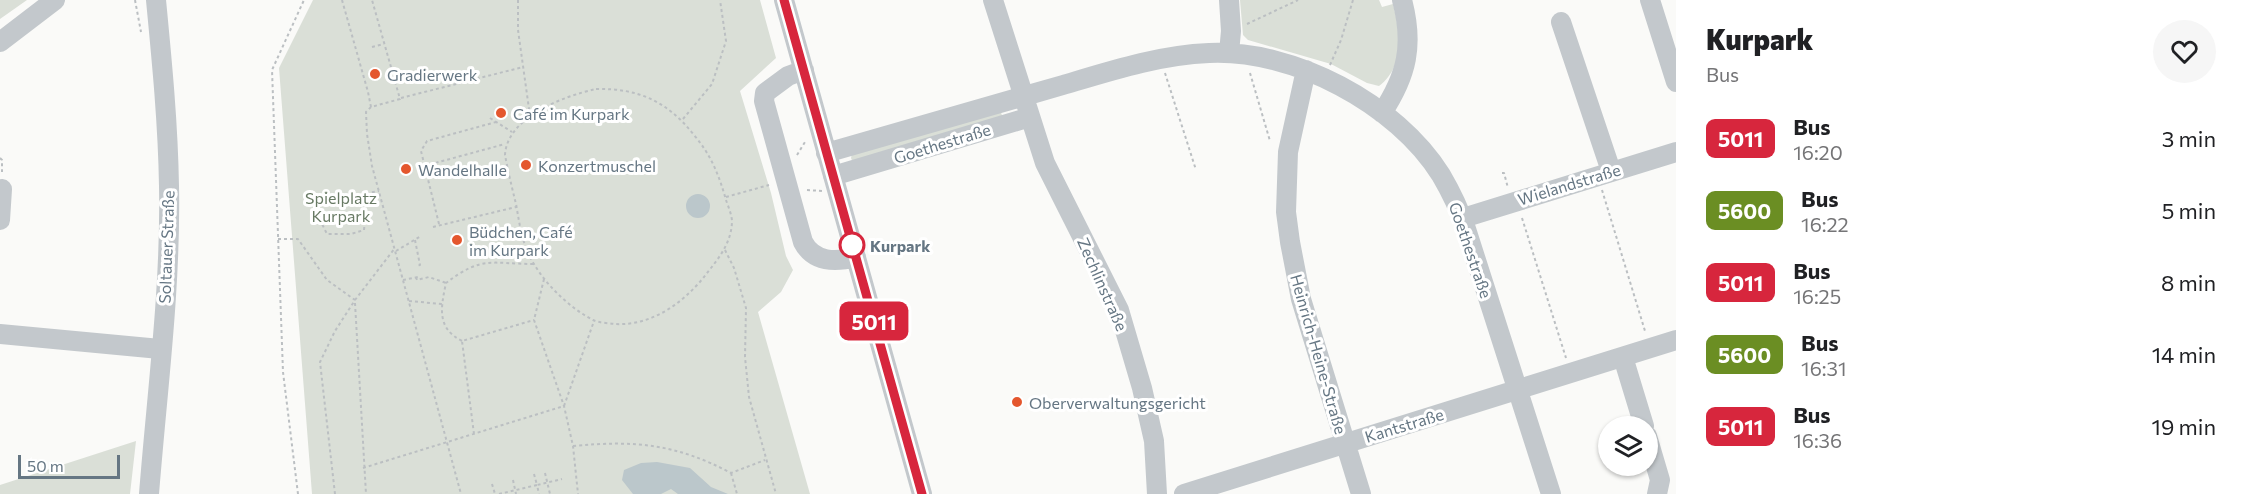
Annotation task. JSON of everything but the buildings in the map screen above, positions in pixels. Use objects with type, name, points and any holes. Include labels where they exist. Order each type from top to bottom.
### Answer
[{"type":"street","points":[[0,42],[55,0]]},
{"type":"street","name":"Soltauer Straße","points":[[149,494],[167,274],[169,186],[164,84],[156,0]]},
{"type":"street","points":[[784,0],[922,494]]},
{"type":"street","points":[[993,0],[1030,117]]},
{"type":"street","points":[[1229,0],[1231,31],[1229,53]]},
{"type":"street","points":[[1382,113],[1403,72],[1407,57],[1408,26],[1402,0]]},
{"type":"street","points":[[1650,0],[1676,82]]},
{"type":"street","points":[[1561,22],[1604,173]]},
{"type":"street","name":"Goethestraße","points":[[824,145],[1186,54],[1229,53],[1251,56],[1306,70],[1324,78],[1356,95],[1382,113],[1404,132],[1441,175],[1462,218],[1551,494]]},
{"type":"street","points":[[804,70],[788,76],[765,93],[764,101],[780,183],[808,251],[816,257],[840,261],[856,257]]},
{"type":"street","name":"Heinrich-Heine-Straße","points":[[1306,70],[1288,152],[1286,212],[1301,298],[1361,494]]},
{"type":"street","name":"Goethestraße","points":[[835,181],[1030,117]]},
{"type":"street","name":"Zechlinstraße","points":[[1030,117],[1045,163],[1119,310],[1155,441],[1157,494]]},
{"type":"street","name":"Wielandstraße","points":[[1462,218],[1676,152]]},
{"type":"street","points":[[0,220],[2,189]]},
{"type":"street","points":[[0,334],[160,349]]},
{"type":"street","name":"Kantstraße","points":[[1184,494],[1676,340]]},
{"type":"street","points":[[1623,357],[1641,416]]},
{"type":"street","points":[[1657,494],[1660,480],[1658,473]]},
{"type":"path","points":[[135,0],[140,26]]},
{"type":"path","points":[[298,494],[283,372],[272,70],[304,0]]},
{"type":"path","points":[[342,0],[368,92],[370,106],[366,112],[367,134],[379,191],[461,494]]},
{"type":"path","points":[[372,0],[400,99]]},
{"type":"path","points":[[518,0],[518,30],[530,116]]},
{"type":"path","points":[[682,120],[712,84],[726,41],[720,0]]},
{"type":"path","points":[[1231,31],[1298,0]]},
{"type":"path","points":[[1324,78],[1341,40],[1353,0]]},
{"type":"path","points":[[372,47],[384,44]]},
{"type":"path","points":[[356,52],[362,50]]},
{"type":"path","points":[[1251,56],[1250,74],[1270,141]]},
{"type":"path","points":[[1160,59],[1196,170]]},
{"type":"path","points":[[370,106],[523,67]]},
{"type":"path","points":[[616,89],[634,92],[652,99],[682,120],[705,149],[720,175],[732,220],[725,250],[689,294],[665,311],[633,323],[620,324],[594,321],[544,279],[534,264],[522,237],[505,155],[506,144],[512,132],[530,116],[582,92],[616,89]]},
{"type":"path","points":[[490,118],[512,132]]},
{"type":"path","points":[[439,224],[421,151],[427,141],[496,122]]},
{"type":"path","points":[[780,183],[806,141],[824,145]]},
{"type":"path","points":[[424,166],[506,144]]},
{"type":"path","points":[[1604,173],[1615,228],[1650,348]]},
{"type":"path","points":[[726,197],[780,183],[820,192],[835,181]]},
{"type":"path","points":[[317,214],[327,234],[351,234],[364,230],[367,194],[379,191]]},
{"type":"path","points":[[1517,201],[1571,373]]},
{"type":"path","points":[[433,227],[516,207]]},
{"type":"path","points":[[335,494],[320,362],[335,331],[355,300],[395,250],[421,236]]},
{"type":"path","points":[[278,239],[298,239],[327,280],[355,300]]},
{"type":"path","points":[[415,240],[420,265],[417,266]]},
{"type":"path","points":[[725,250],[734,268],[746,308],[746,374],[749,397],[776,494]]},
{"type":"path","points":[[534,264],[496,261],[476,265],[446,283],[442,304],[442,318],[447,330],[453,337],[462,341],[534,320]]},
{"type":"path","points":[[403,280],[429,277],[446,283]]},
{"type":"path","points":[[544,279],[534,320],[564,406],[573,446],[578,494]]},
{"type":"path","points":[[355,300],[366,494]]},
{"type":"path","points":[[409,301],[442,304]]},
{"type":"path","points":[[564,406],[594,321]]},
{"type":"path","points":[[462,341],[474,434]]},
{"type":"path","points":[[363,468],[564,406]]},
{"type":"path","points":[[573,446],[633,442],[654,445],[703,459],[731,473],[765,460]]},
{"type":"path","points":[[545,473],[550,494]]},
{"type":"path","points":[[731,473],[737,494]]},
{"type":"path","points":[[534,474],[539,494]]},
{"type":"path","points":[[500,494],[562,479]]},
{"type":"path","points":[[513,480],[515,492]]},
{"type":"path","points":[[492,484],[495,494]]},
{"type":"green space","points":[[0,0],[27,0],[0,19]]},
{"type":"green space","name":"Spielplatz Kurpark","points":[[313,0],[760,0],[776,58],[740,91],[771,193],[786,256],[793,270],[781,292],[758,312],[810,494],[312,494],[279,68]]},
{"type":"green space","points":[[1240,0],[1379,0],[1382,7],[1393,4],[1399,37],[1397,59],[1393,69],[1379,86],[1367,83],[1331,64],[1248,40],[1243,35]]},
{"type":"green space","points":[[1000,110],[1003,118],[853,163],[851,158],[852,153]]},
{"type":"green space","points":[[136,441],[130,494],[0,494],[0,485]]},
{"type":"shaded area","points":[[698,194],[703,195],[709,201],[709,211],[703,217],[698,218],[693,217],[687,211],[686,206],[687,201],[693,195]]},
{"type":"shaded area","points":[[657,462],[690,468],[711,487],[728,494],[678,494],[671,489],[661,494],[633,494],[622,480],[624,470],[641,463]]},
{"type":"bus line","name":"5011","points":[[784,0],[922,494]]},
{"type":"place","name":"Gradierwerk","points":[[375,74]]},
{"type":"place","name":"Café im Kurpark","points":[[501,113]]},
{"type":"place","name":"Konzertmuschel","points":[[526,165]]},
{"type":"place","name":"Wandelhalle","points":[[406,169]]},
{"type":"place","name":"Büdchen, Café im Kurpark","points":[[457,240]]},
{"type":"place","name":"Kurpark","points":[[852,245]]},
{"type":"place","name":"Oberverwaltungsgericht","points":[[1017,402]]}]
